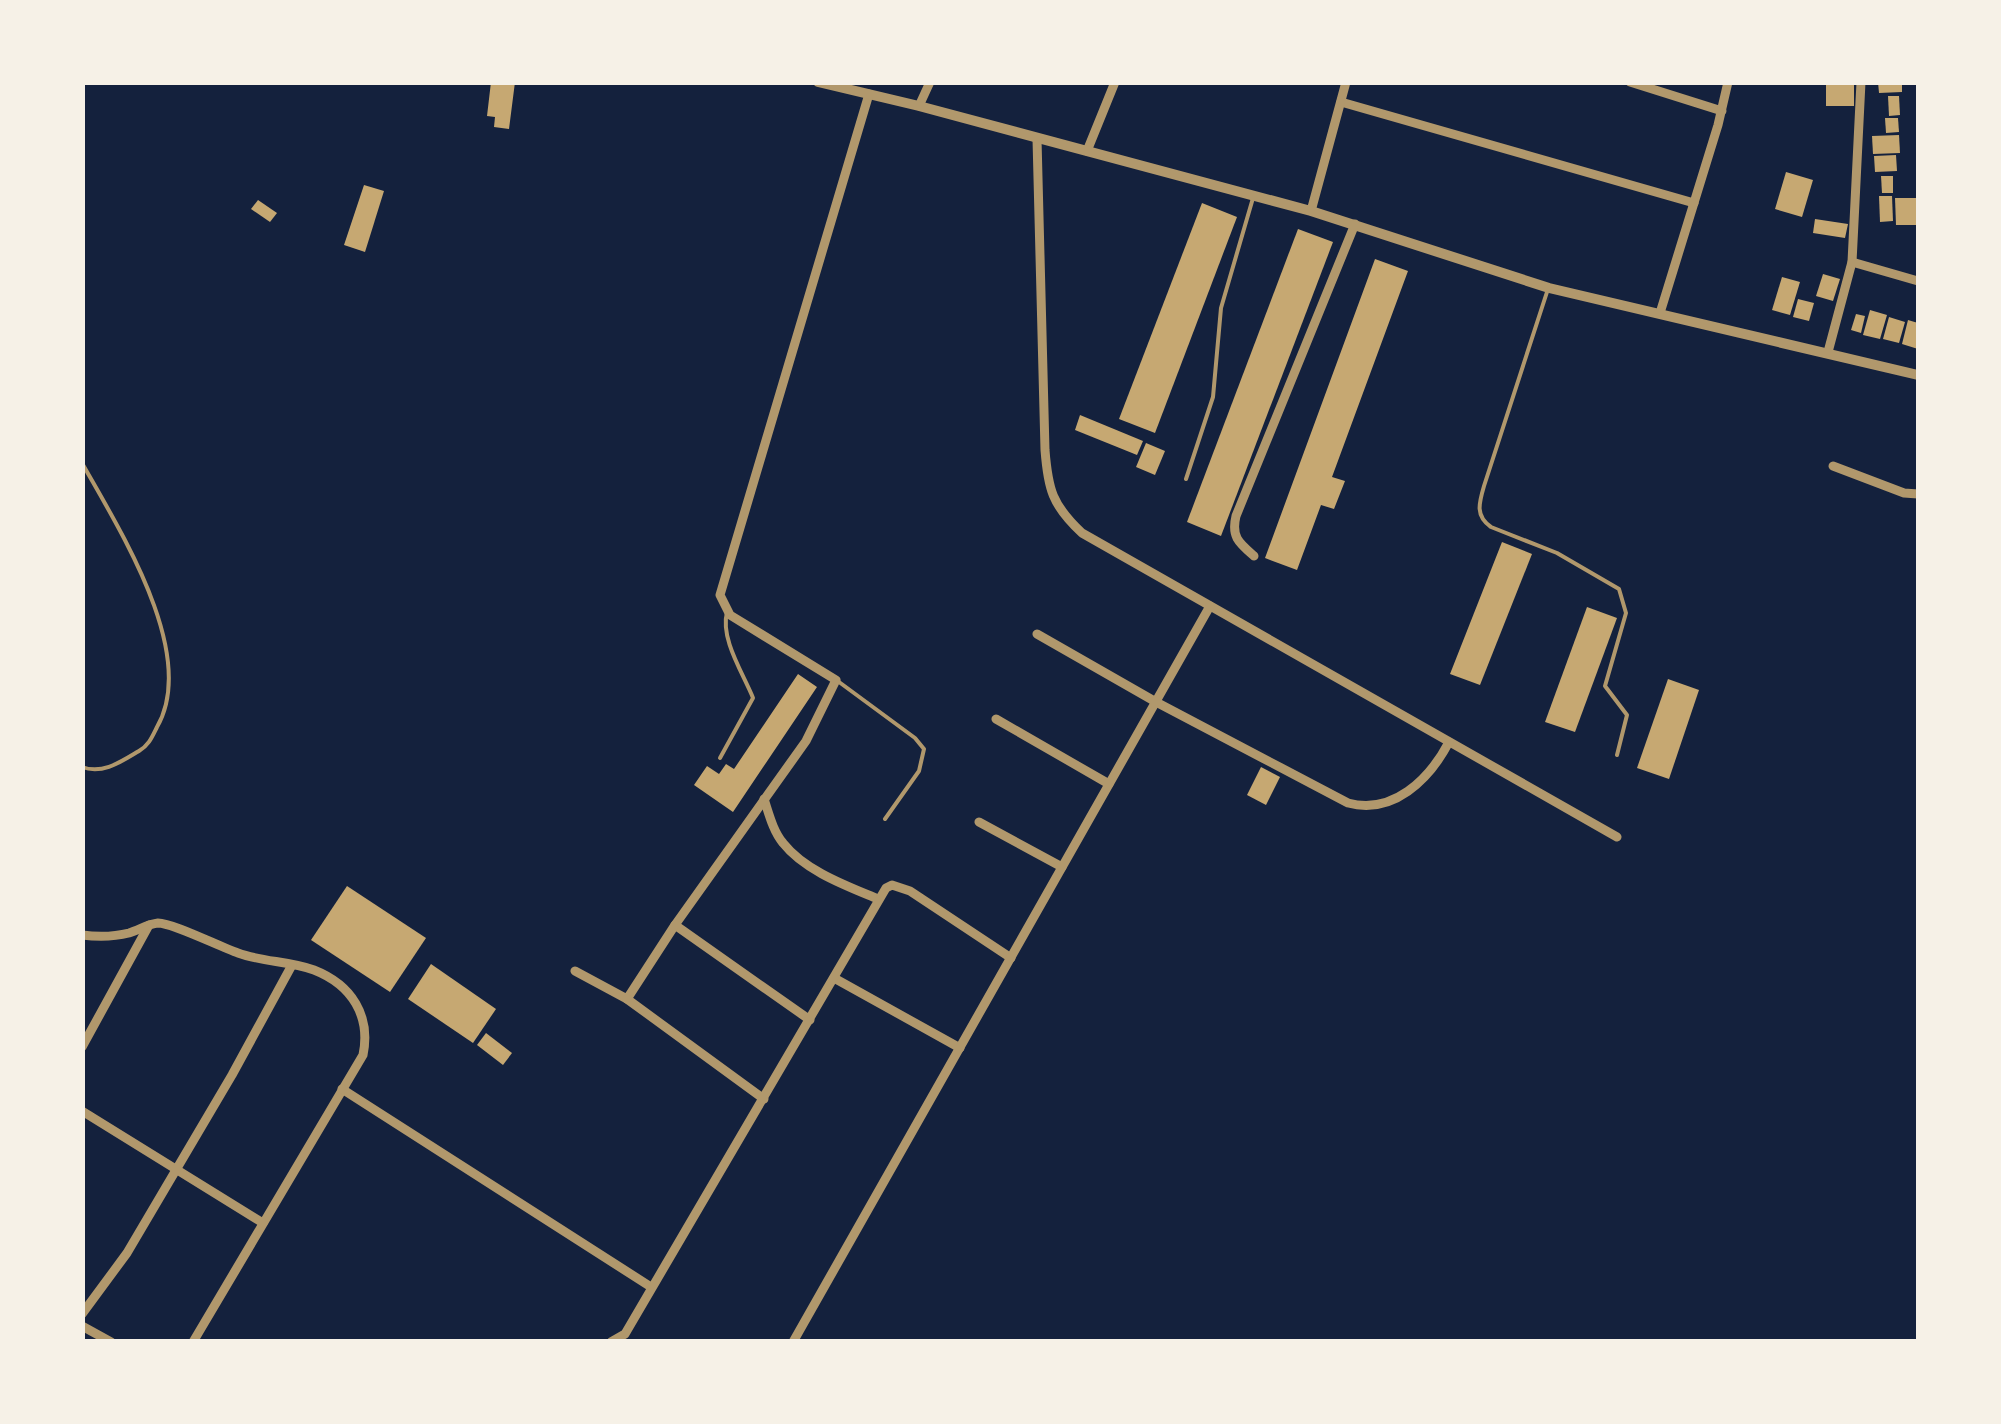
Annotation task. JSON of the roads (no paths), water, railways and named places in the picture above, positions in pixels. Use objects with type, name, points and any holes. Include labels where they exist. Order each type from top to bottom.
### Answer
[{"type":"street","points":[[818,82],[1311,211],[1549,288],[1918,375]]},
{"type":"street","points":[[918,106],[930,82]]},
{"type":"street","points":[[1087,152],[1115,82]]},
{"type":"street","points":[[1311,211],[1346,82]]},
{"type":"street","points":[[1630,82],[1722,110]]},
{"type":"street","points":[[1660,313],[1728,82]]},
{"type":"street","points":[[1828,352],[1852,262],[1861,82]]},
{"type":"street","points":[[627,999],[806,741],[836,680],[727,612],[720,595],[869,94]]},
{"type":"street","points":[[1341,102],[1694,203]]},
{"type":"street","points":[[1037,139],[1045,450],[1052,496],[1062,514],[1082,533],[1617,838]]},
{"type":"street","points":[[1254,556],[1236,541],[1232,530],[1236,516],[1354,224]]},
{"type":"street","points":[[1852,262],[1918,281]]},
{"type":"street","points":[[1833,466],[1904,493],[1918,494]]},
{"type":"street","points":[[793,1342],[1210,606]]},
{"type":"street","points":[[1037,634],[1348,804],[1368,808],[1422,783],[1436,768],[1449,742]]},
{"type":"street","points":[[996,719],[1110,784]]},
{"type":"street","points":[[764,799],[782,843],[799,859],[878,898]]},
{"type":"street","points":[[979,822],[1062,867]]},
{"type":"street","points":[[612,1342],[625,1334],[886,888],[900,886],[1010,958]]},
{"type":"street","points":[[82,935],[114,936],[161,923],[175,926],[251,958],[315,970],[346,989],[361,1013],[367,1035],[363,1056],[193,1342]]},
{"type":"street","points":[[82,1047],[149,925]]},
{"type":"street","points":[[675,925],[810,1020]]},
{"type":"street","points":[[82,1314],[127,1253],[292,965]]},
{"type":"street","points":[[574,970],[627,999],[764,1099]]},
{"type":"street","points":[[834,978],[960,1048]]},
{"type":"street","points":[[342,1089],[652,1288]]},
{"type":"street","points":[[82,1112],[263,1223]]},
{"type":"street","points":[[82,1326],[111,1342]]},
{"type":"lane","points":[[1186,479],[1214,396],[1222,308],[1254,196]]},
{"type":"lane","points":[[1549,288],[1484,486],[1480,516],[1491,527],[1557,553],[1619,589],[1626,613],[1605,686],[1627,714],[1617,754]]},
{"type":"lane","points":[[82,464],[146,588],[166,642],[171,682],[165,714],[146,747],[115,765],[82,768]]},
{"type":"lane","points":[[720,758],[753,698],[724,623],[727,612]]},
{"type":"lane","points":[[836,680],[916,738],[924,749],[920,771],[886,819]]}]
